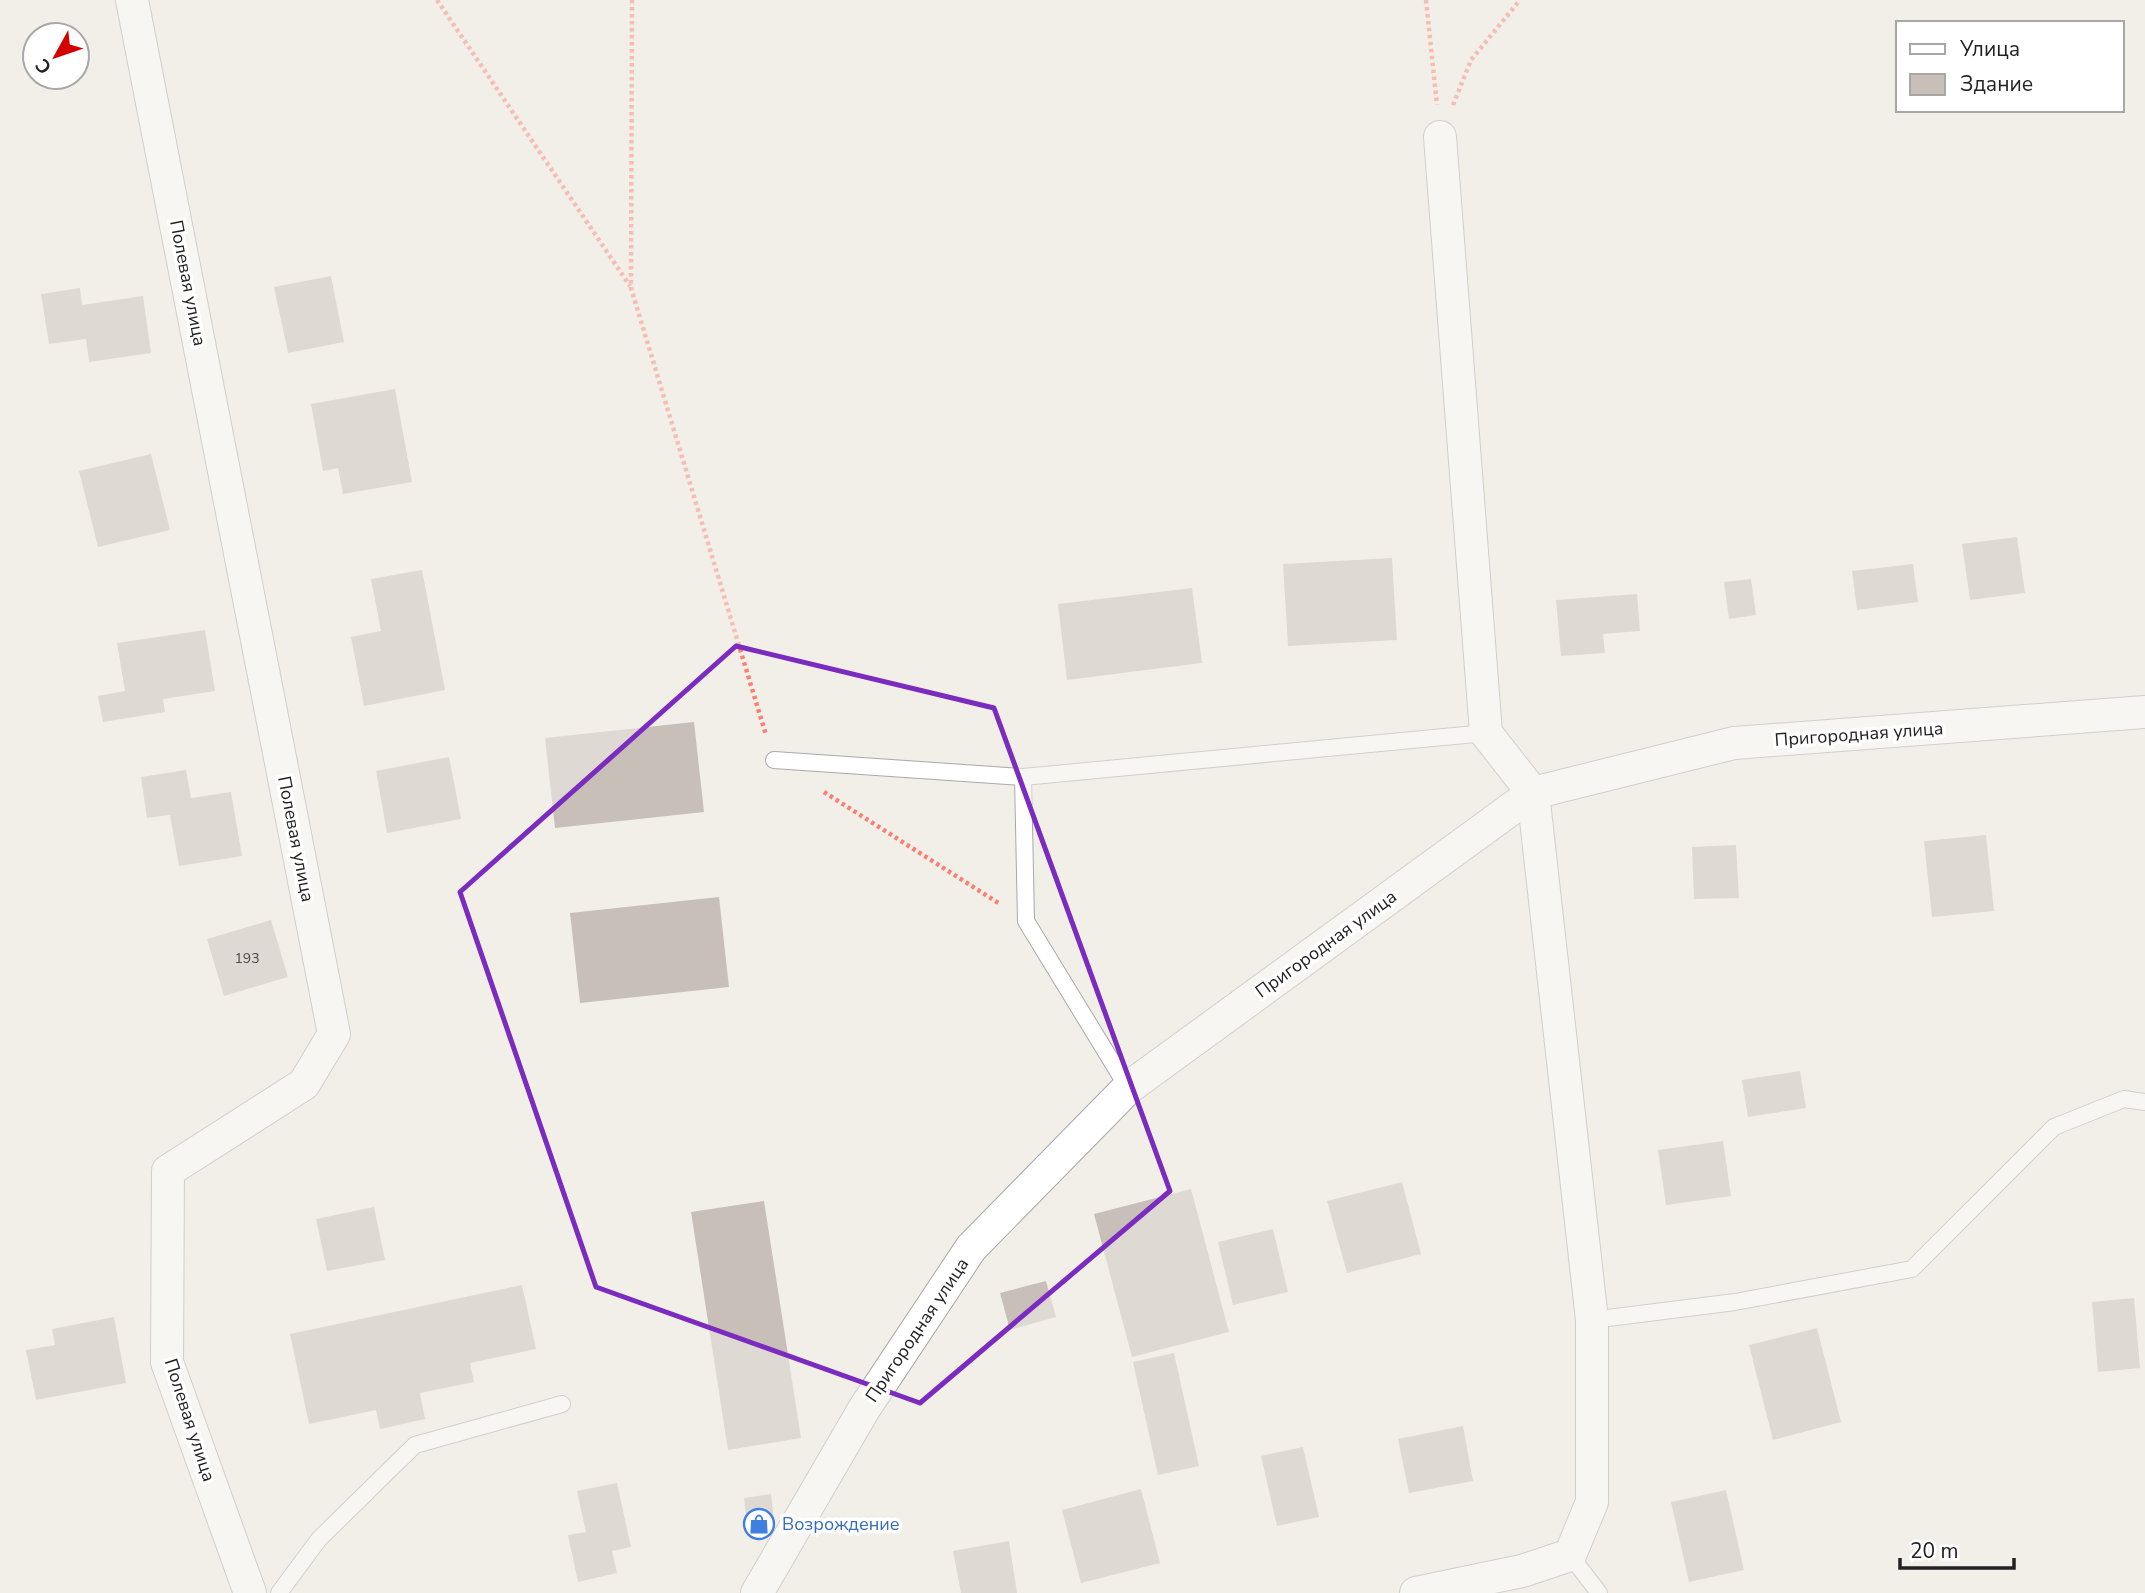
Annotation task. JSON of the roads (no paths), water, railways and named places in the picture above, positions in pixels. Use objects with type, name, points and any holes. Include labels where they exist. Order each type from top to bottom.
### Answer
[{"type":"street","name":"Полевая улица","points":[[132,0],[334,1034],[304,1084],[168,1171],[167,1362],[250,1593]]},
{"type":"street","points":[[1416,1593],[1522,1571],[1570,1555],[1592,1502],[1592,1320],[1534,793],[1486,733],[1440,137]]},
{"type":"street","name":"Пригородная улица","points":[[757,1593],[864,1409],[971,1248],[1129,1088],[1534,793],[1734,743],[2145,712]]},
{"type":"lane","points":[[774,760],[1023,777],[1486,733]]},
{"type":"lane","points":[[1023,777],[1026,921],[1129,1088]]},
{"type":"lane","points":[[1592,1320],[1735,1302],[1912,1269],[2054,1128],[2124,1099],[2145,1102]]},
{"type":"lane","points":[[279,1593],[319,1539],[415,1444],[562,1404]]},
{"type":"lane","points":[[1570,1555],[1599,1593]]},
{"type":"place","name":"Возрождение","points":[[759,1524]]}]
